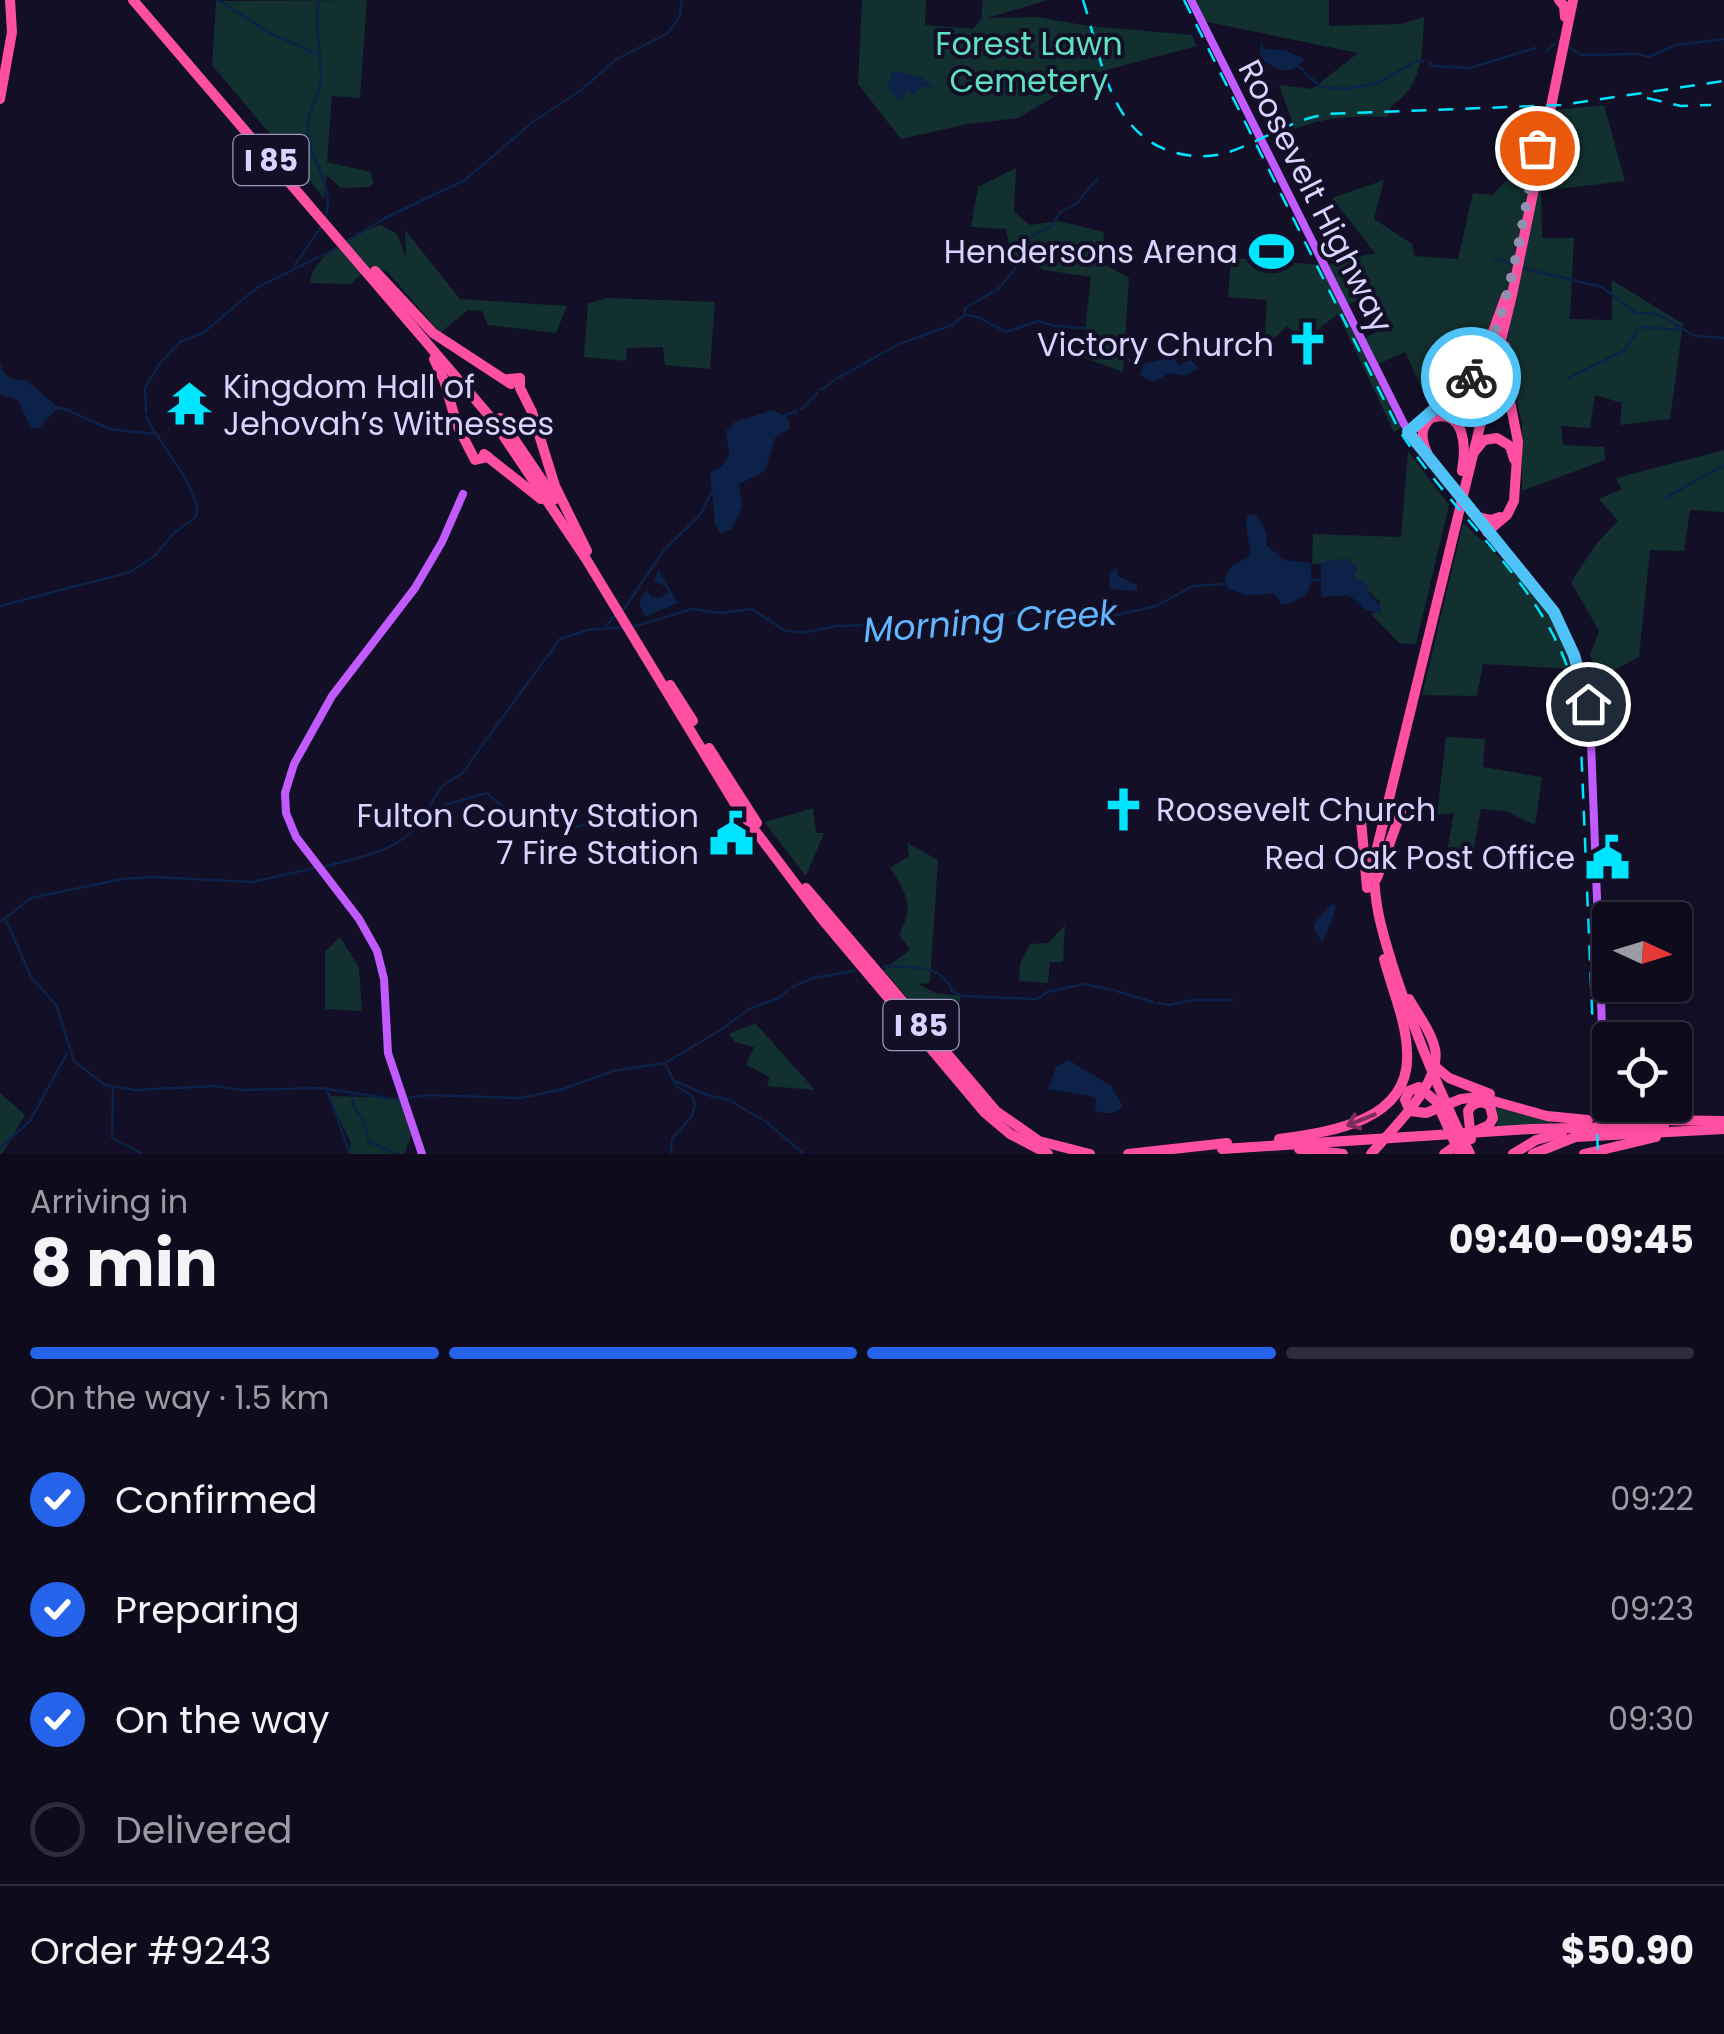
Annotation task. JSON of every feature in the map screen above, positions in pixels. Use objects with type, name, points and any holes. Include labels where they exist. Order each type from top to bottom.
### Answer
[{"type":"highway","points":[[0,99],[12,32],[10,0]]},
{"type":"highway","name":"I 85","points":[[132,0],[492,419],[586,559],[735,804],[786,873],[992,1120],[1019,1140],[1048,1154]]},
{"type":"highway","name":"I 85","points":[[141,0],[496,413],[583,542],[771,845],[800,882],[996,1111],[1039,1141],[1090,1154]]},
{"type":"highway","points":[[1371,898],[1378,831],[1470,466],[1569,4]]},
{"type":"highway","points":[[374,272],[432,332],[508,380],[520,378],[521,392],[532,412],[555,486],[583,542]]},
{"type":"highway","points":[[1413,428],[1480,367],[1510,292]]},
{"type":"highway","points":[[1456,489],[1510,292]]},
{"type":"highway","points":[[1486,530],[1508,515],[1514,501],[1518,442],[1504,366],[1510,292]]},
{"type":"highway","points":[[408,321],[440,370],[457,425],[471,446],[534,492],[586,559]]},
{"type":"highway","points":[[1371,898],[1373,828],[1464,453],[1463,434],[1456,422],[1446,416],[1437,415],[1413,428]]},
{"type":"highway","points":[[1413,428],[1422,436],[1431,462]]},
{"type":"highway","points":[[1470,466],[1477,447],[1486,439],[1500,439],[1512,448],[1511,502],[1486,530]]},
{"type":"highway","points":[[1476,517],[1501,517]]},
{"type":"highway","points":[[1360,809],[1371,898],[1388,961],[1434,1106],[1460,1154]]},
{"type":"highway","points":[[1371,898],[1401,812]]},
{"type":"highway","points":[[1388,961],[1418,1040],[1473,1154]]},
{"type":"highway","points":[[1370,1154],[1427,1086],[1436,1055],[1432,1039],[1388,961]]},
{"type":"highway","points":[[1126,1154],[1298,1136],[1351,1124],[1383,1109],[1401,1084],[1408,1056],[1388,961]]},
{"type":"highway","points":[[1418,1040],[1429,1061],[1444,1076],[1586,1130]]},
{"type":"highway","points":[[1434,1106],[1485,1098],[1547,1116]]},
{"type":"highway","points":[[1444,1154],[1456,1144],[1474,1134],[1486,1127],[1492,1121],[1493,1112],[1488,1104],[1476,1103],[1468,1111],[1468,1126],[1473,1154]]},
{"type":"highway","points":[[1587,1154],[1724,1126]]},
{"type":"highway","points":[[1612,1129],[1724,1126]]},
{"type":"highway","points":[[1513,1154],[1548,1136],[1586,1130],[1724,1126]]},
{"type":"highway","points":[[1222,1150],[1439,1134],[1571,1127],[1586,1130]]},
{"type":"highway","points":[[1533,1154],[1586,1130]]},
{"type":"highway","points":[[1547,1154],[1586,1130]]},
{"type":"highway","points":[[1126,1154],[1291,1148],[1343,1154]]},
{"type":"main road","name":"Roosevelt Highway","points":[[1191,0],[1431,462],[1554,612],[1574,655],[1590,717],[1610,1151]]},
{"type":"main road","points":[[422,1154],[385,1038],[384,979],[377,950],[360,918],[296,837],[286,813],[285,793],[293,766],[332,696],[415,588],[442,542],[463,494]]},
{"type":"main road","points":[[391,1064],[386,1075],[396,1080]]},
{"type":"green space","points":[[367,0],[360,98],[332,96],[327,162],[371,172],[373,184],[341,188],[326,175],[324,198],[212,65],[216,1]]},
{"type":"green space","name":"Forest Lawn Cemetery","points":[[862,0],[926,0],[925,25],[973,29],[981,19],[983,0],[1048,0],[987,18],[1037,17],[1192,35],[1197,46],[1095,73],[1018,118],[901,139],[858,84]]},
{"type":"green space","points":[[1189,0],[1329,0],[1329,26],[1400,24],[1424,17],[1419,67],[1410,89],[1391,106],[1388,117],[1341,118],[1295,129],[1279,85],[1312,89],[1358,53],[1202,21]]},
{"type":"green space","points":[[1604,105],[1625,181],[1541,191],[1542,238],[1574,238],[1570,319],[1612,320],[1612,280],[1683,324],[1670,419],[1620,425],[1622,403],[1595,395],[1590,428],[1561,426],[1563,445],[1604,447],[1605,460],[1522,491],[1522,423],[1504,350],[1504,324],[1460,382],[1431,408],[1405,352],[1376,365],[1405,425],[1394,432],[1338,314],[1304,340],[1287,326],[1264,348],[1267,300],[1228,297],[1231,258],[1324,265],[1375,253],[1332,198],[1384,180],[1374,219],[1412,244],[1414,256],[1458,259],[1473,193],[1492,195],[1527,161],[1536,112]],"holes":[[[1372,293],[1391,324],[1363,339],[1346,306]]]},
{"type":"green space","points":[[1016,168],[1014,212],[1030,225],[1059,221],[1104,232],[1102,263],[1129,278],[1123,372],[1082,357],[1091,277],[1044,270],[1011,256],[1006,229],[971,227],[978,187]]},
{"type":"green space","points":[[381,225],[397,234],[406,257],[405,230],[460,299],[567,306],[556,333],[488,325],[482,311],[468,310],[440,333],[388,272],[371,267],[350,284],[310,283],[327,254]]},
{"type":"green space","points":[[607,298],[715,302],[710,369],[665,365],[663,347],[627,348],[626,361],[584,357],[588,303]]},
{"type":"green space","points":[[1724,450],[1724,512],[1690,510],[1684,551],[1650,550],[1639,657],[1600,678],[1590,655],[1599,631],[1571,582],[1597,543],[1618,521],[1599,499],[1622,489],[1616,478]]},
{"type":"green space","points":[[1408,451],[1449,505],[1416,644],[1399,643],[1371,614],[1378,612],[1380,602],[1353,576],[1357,569],[1353,563],[1312,564],[1313,534],[1401,537]]},
{"type":"green space","points":[[1463,523],[1543,598],[1579,669],[1483,664],[1477,696],[1422,695]]},
{"type":"green space","points":[[1446,737],[1485,739],[1483,767],[1542,777],[1535,825],[1506,811],[1481,809],[1473,852],[1446,857],[1454,813],[1437,815]]},
{"type":"green space","points":[[813,808],[816,833],[824,833],[806,876],[764,822]]},
{"type":"green space","points":[[907,843],[938,860],[930,983],[918,984],[936,993],[961,996],[949,1046],[883,970],[910,950],[899,934],[907,916],[906,900],[890,868],[909,856]]},
{"type":"green space","points":[[1065,925],[1063,962],[1050,962],[1048,983],[1019,981],[1020,964],[1030,944],[1048,943]]},
{"type":"green space","points":[[340,937],[359,968],[362,1011],[325,1009],[325,952]]},
{"type":"green space","points":[[755,1023],[815,1090],[767,1086],[770,1077],[746,1065],[754,1047],[735,1042],[729,1034]]},
{"type":"green space","points":[[0,1093],[25,1115],[2,1154],[0,1154]]},
{"type":"green space","points":[[328,1096],[403,1098],[413,1131],[404,1154],[347,1154],[351,1143]]},
{"type":"green space","points":[[1495,1103],[1552,1121],[1555,1123],[1497,1127]]},
{"type":"water","points":[[1261,43],[1266,49],[1285,50],[1304,59],[1290,70],[1280,69],[1262,60]]},
{"type":"water","points":[[893,71],[922,77],[934,87],[922,87],[912,95],[906,89],[898,101],[887,87]]},
{"type":"water","points":[[1173,357],[1179,365],[1190,360],[1199,368],[1185,376],[1170,373],[1153,382],[1140,375],[1144,364]]},
{"type":"water","points":[[0,363],[4,373],[16,380],[26,380],[57,406],[72,409],[74,414],[57,409],[39,428],[31,429],[19,401],[0,394]]},
{"type":"water","points":[[773,410],[788,418],[790,428],[775,438],[765,471],[739,484],[742,507],[732,529],[720,533],[715,524],[710,473],[722,466],[729,455],[726,431],[735,422]]},
{"type":"water","points":[[1254,514],[1264,528],[1266,545],[1285,560],[1311,563],[1310,587],[1298,600],[1282,605],[1274,594],[1247,595],[1227,588],[1228,571],[1251,554],[1246,526],[1247,515]]},
{"type":"water","points":[[1347,558],[1356,566],[1355,576],[1368,585],[1369,594],[1381,606],[1381,614],[1365,609],[1349,595],[1321,597],[1321,563]]},
{"type":"water","points":[[1116,567],[1118,576],[1137,585],[1137,591],[1109,589],[1110,575]]},
{"type":"water","points":[[658,570],[678,603],[645,617],[639,602],[646,590],[651,597],[660,598],[668,593],[665,586],[654,582]]},
{"type":"water","points":[[1331,904],[1336,905],[1322,943],[1313,925]]},
{"type":"water","points":[[1069,1060],[1111,1086],[1123,1106],[1113,1113],[1102,1113],[1095,1110],[1093,1097],[1048,1089],[1056,1067]]},
{"type":"waterway","points":[[218,0],[270,33],[316,54]]},
{"type":"waterway","points":[[319,0],[321,78],[308,130],[327,195],[325,220]]},
{"type":"waterway","points":[[344,243],[385,218],[465,180],[534,121],[580,91],[617,59],[668,33],[680,16],[682,0]]},
{"type":"waterway","points":[[1569,47],[1582,55],[1649,57],[1675,45],[1724,39]]},
{"type":"waterway","points":[[1547,51],[1555,43]]},
{"type":"waterway","points":[[1429,62],[1433,66],[1470,68],[1535,48]]},
{"type":"waterway","points":[[1304,72],[1321,87],[1345,89],[1378,83],[1416,61]]},
{"type":"waterway","points":[[1418,61],[1423,61]]},
{"type":"waterway","points":[[1298,66],[1303,70]]},
{"type":"waterway","points":[[836,379],[899,344],[952,325],[965,315],[965,308],[998,289],[1012,273],[1032,236],[1052,226],[1060,212],[1076,204],[1097,179]]},
{"type":"waterway","points":[[294,266],[321,227]]},
{"type":"waterway","points":[[146,412],[145,388],[160,363],[180,342],[203,333],[258,287],[337,248]]},
{"type":"waterway","points":[[1494,259],[1515,264]]},
{"type":"waterway","points":[[1522,268],[1602,287],[1636,313],[1657,314],[1695,336],[1724,338]]},
{"type":"waterway","points":[[965,315],[978,317],[1006,332],[1038,321],[1084,328]]},
{"type":"waterway","points":[[1568,378],[1625,350],[1640,327],[1680,330]]},
{"type":"waterway","points":[[1111,345],[1135,365]]},
{"type":"waterway","points":[[821,390],[833,381]]},
{"type":"waterway","points":[[812,399],[817,393]]},
{"type":"waterway","points":[[801,409],[810,401]]},
{"type":"waterway","points":[[783,416],[797,411]]},
{"type":"waterway","points":[[71,412],[110,429],[154,434]]},
{"type":"waterway","points":[[0,606],[130,572],[155,556],[174,533],[196,517],[193,494],[146,416]]},
{"type":"waterway","points":[[1665,498],[1724,465]]},
{"type":"waterway","points":[[624,609],[663,551],[700,515],[712,491]]},
{"type":"waterway","name":"Morning Creek","points":[[1311,580],[1319,580]]},
{"type":"waterway","name":"Morning Creek","points":[[633,627],[692,609],[720,613],[752,609],[784,630],[802,633],[837,626],[965,622],[1020,612],[1095,620],[1156,606],[1193,586],[1225,584]]},
{"type":"waterway","points":[[606,626],[617,613]]},
{"type":"waterway","name":"Morning Creek","points":[[323,867],[378,852],[414,830],[444,785],[468,766],[560,639],[588,630],[625,627]]},
{"type":"waterway","points":[[420,826],[430,825],[445,805],[487,793],[516,818],[553,820],[570,828],[598,822]]},
{"type":"waterway","name":"Morning Creek","points":[[0,922],[31,898],[122,879],[252,882],[315,868]]},
{"type":"waterway","points":[[6,920],[31,977],[56,1005],[74,1061],[105,1085],[135,1090],[216,1086],[240,1090],[321,1088],[400,1100]]},
{"type":"waterway","points":[[884,966],[933,971],[961,996],[1037,999],[1047,992],[1084,984],[1113,990]]},
{"type":"waterway","points":[[792,987],[813,978],[854,971]]},
{"type":"waterway","points":[[408,1098],[520,1098],[563,1089],[613,1071],[665,1063],[749,1009],[779,998],[788,990]]},
{"type":"waterway","points":[[1116,991],[1153,1002]]},
{"type":"waterway","points":[[1158,1003],[1233,1000]]},
{"type":"waterway","points":[[0,1148],[30,1121],[67,1053]]},
{"type":"waterway","points":[[665,1063],[676,1086],[692,1096],[695,1104],[692,1116],[672,1139],[671,1154]]},
{"type":"waterway","points":[[675,1081],[729,1100],[761,1119]]},
{"type":"waterway","points":[[113,1088],[112,1138],[143,1154]]},
{"type":"waterway","points":[[327,1090],[350,1154]]},
{"type":"waterway","points":[[352,1095],[369,1142],[398,1154]]},
{"type":"waterway","points":[[765,1121],[804,1154]]},
{"type":"railway","points":[[1083,0],[1102,67],[1121,110],[1151,142],[1193,156],[1226,153],[1327,114],[1561,105],[1724,81]]},
{"type":"railway","points":[[1184,0],[1398,428],[1422,464],[1532,600],[1571,676],[1580,720],[1598,1154]]},
{"type":"railway","points":[[1647,98],[1681,106],[1711,105]]},
{"type":"way so far","points":[[1471,377],[1486,354],[1508,290],[1537,148]]},
{"type":"place","name":"Hendersons Arena","points":[[1271,251]]},
{"type":"place","name":"Victory Church","points":[[1307,344]]},
{"type":"place","name":"Kingdom Hall of Jehovah’s Witnesses","points":[[190,404]]},
{"type":"place","name":"Roosevelt Church","points":[[1123,809]]},
{"type":"place","name":"Fulton County Station 7 Fire Station","points":[[732,833]]},
{"type":"place","name":"Red Oak Post Office","points":[[1608,857]]},
{"type":"route","points":[[1471,377],[1408,432],[1554,612],[1574,655],[1588,704]]}]
